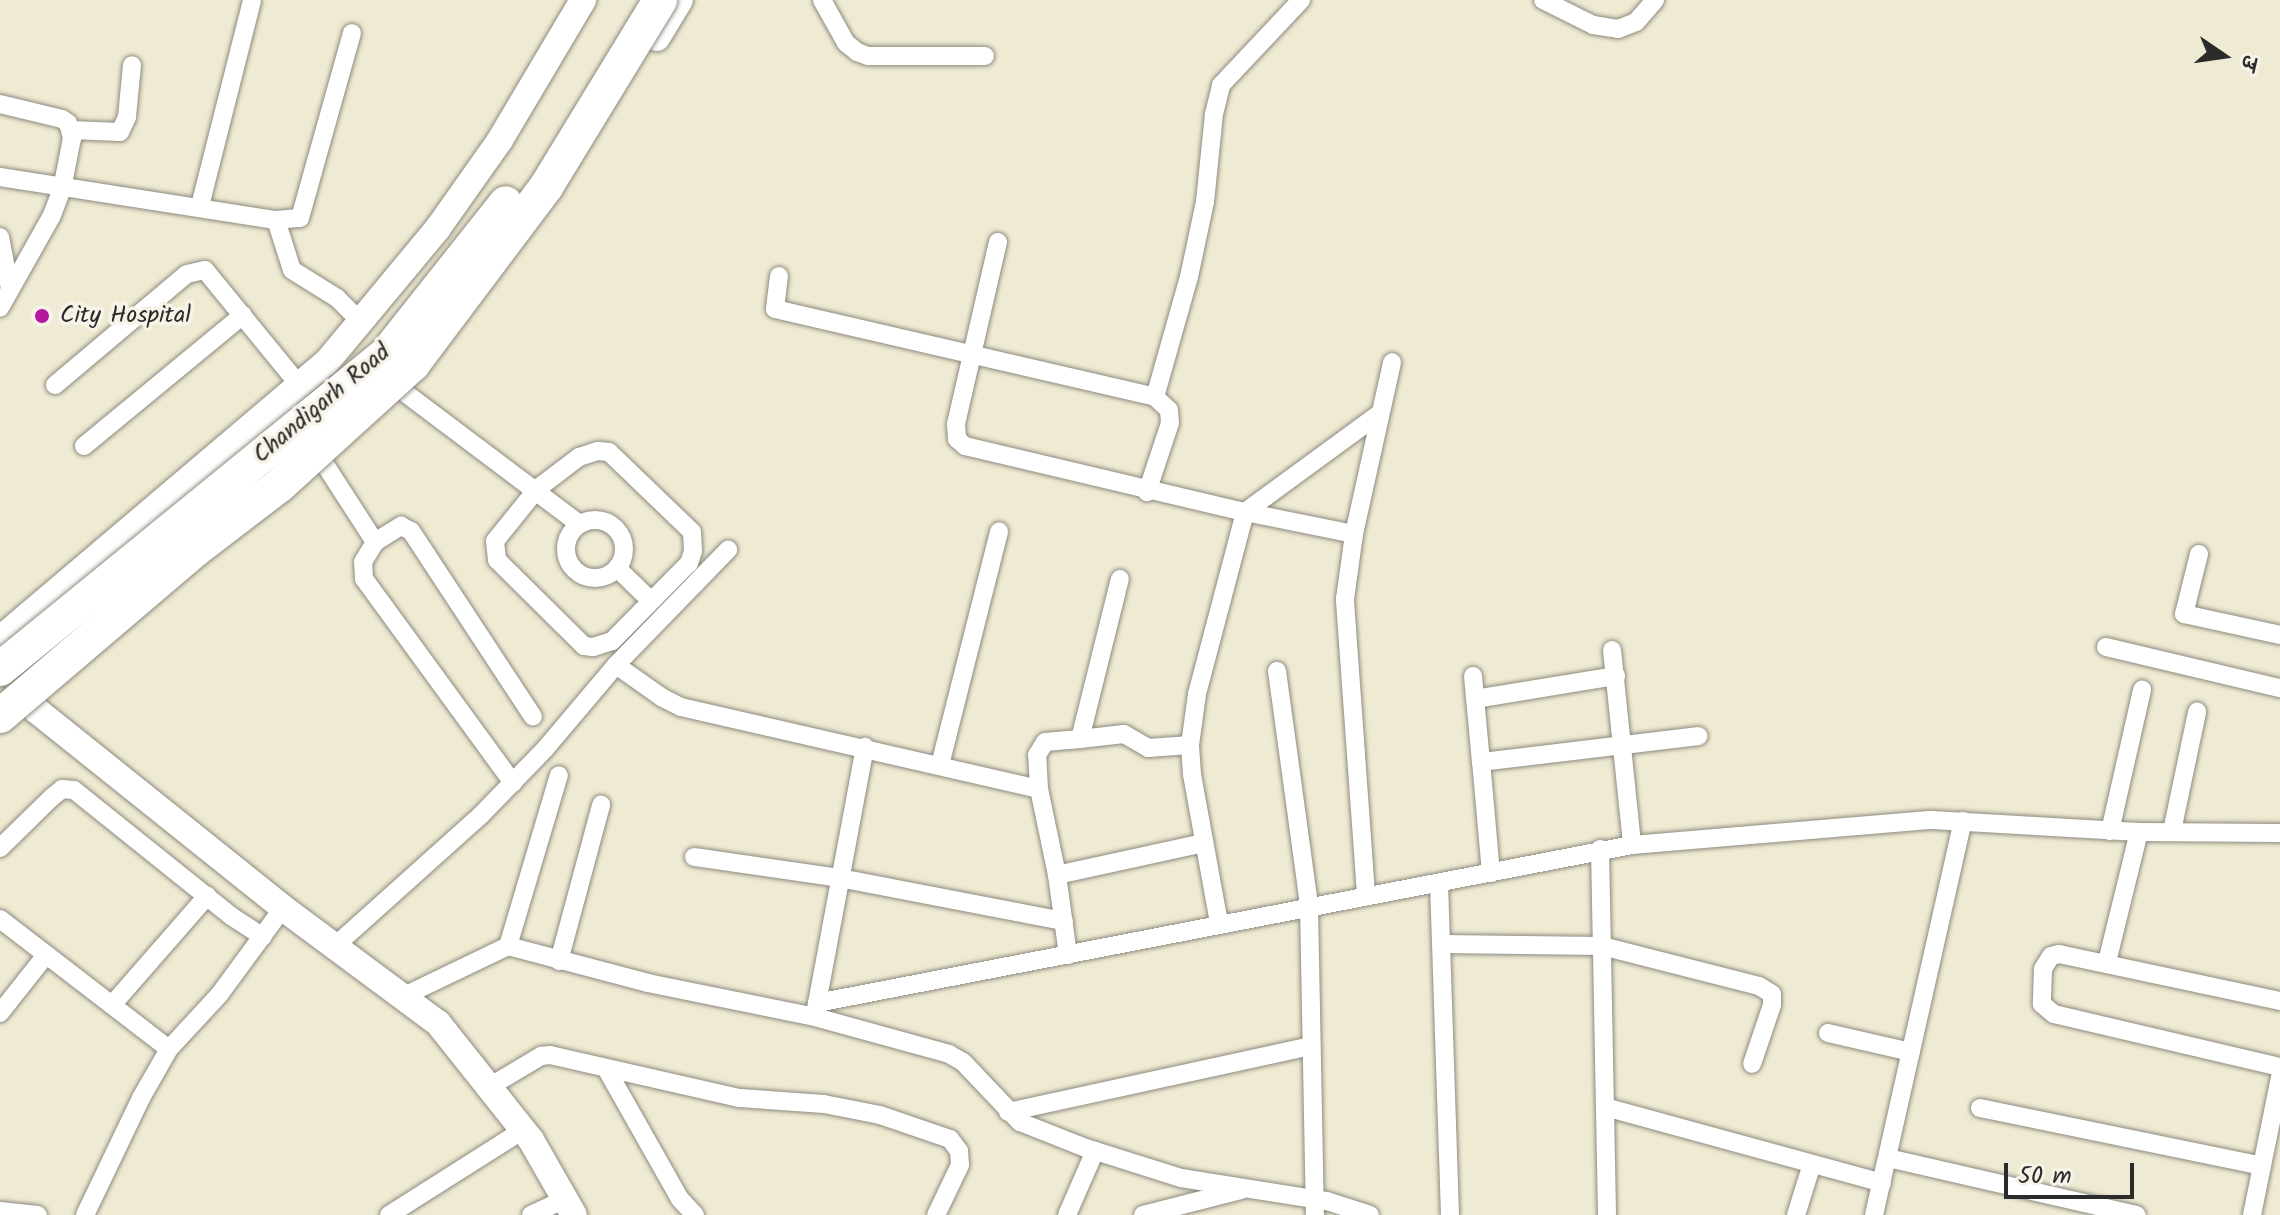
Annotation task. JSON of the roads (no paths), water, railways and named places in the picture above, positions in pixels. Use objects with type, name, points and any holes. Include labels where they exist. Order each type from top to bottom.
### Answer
[{"type":"highway","name":"Chandigarh Road","points":[[0,669],[387,353],[536,165],[633,0]]},
{"type":"highway","points":[[15,711],[195,550],[280,485],[413,364],[546,187],[660,0]]},
{"type":"main road","points":[[570,1207],[523,1130],[438,1023],[15,711],[0,640],[326,363],[438,228],[500,140],[583,0]]},
{"type":"main road","points":[[0,731],[15,711],[322,460],[456,333],[610,114],[680,0]]},
{"type":"street","points":[[200,206],[252,0]]},
{"type":"street","points":[[822,0],[846,43],[868,56],[985,56]]},
{"type":"street","points":[[1155,397],[1189,277],[1205,202],[1221,85],[1301,0]]},
{"type":"street","points":[[1543,0],[1593,25],[1618,29],[1636,22],[1655,0]]},
{"type":"street","points":[[0,177],[276,220],[300,218],[305,210],[352,33]]},
{"type":"street","points":[[71,130],[120,132],[127,117],[132,65]]},
{"type":"street","points":[[0,104],[62,119],[71,130],[62,189],[47,225],[0,308]]},
{"type":"street","points":[[276,220],[292,270],[337,298],[361,322]]},
{"type":"street","points":[[0,237],[10,289]]},
{"type":"street","points":[[998,242],[956,424],[960,443],[1147,492],[1354,534]]},
{"type":"street","points":[[55,385],[187,274],[205,270],[299,385]]},
{"type":"street","points":[[779,276],[775,309],[1155,397],[1169,410],[1170,423],[1147,492]]},
{"type":"street","points":[[84,446],[243,315]]},
{"type":"street","points":[[1366,894],[1344,630],[1348,568],[1354,534],[1392,362]]},
{"type":"street","points":[[400,389],[537,489],[579,524]]},
{"type":"street","points":[[1219,923],[1190,745],[1197,694],[1245,512],[1379,414]]},
{"type":"street","points":[[598,451],[609,452],[692,532],[693,551],[689,563],[612,641],[584,646],[497,560],[495,541],[537,489],[579,457],[598,451]]},
{"type":"street","points":[[322,460],[375,542]]},
{"type":"street","points":[[601,520],[618,530],[624,548],[617,568],[594,578],[577,572],[570,565],[565,546],[579,524],[601,520]]},
{"type":"street","points":[[513,783],[364,579],[363,562],[375,542],[401,526],[411,531],[533,717]]},
{"type":"street","points":[[940,765],[999,531]]},
{"type":"street","points":[[335,946],[443,852],[513,783],[616,665],[728,550]]},
{"type":"street","points":[[2199,554],[2184,614],[2280,635]]},
{"type":"street","points":[[617,568],[651,601]]},
{"type":"street","points":[[1080,739],[1120,579]]},
{"type":"street","points":[[2106,647],[2280,688]]},
{"type":"street","points":[[1612,650],[1632,845]]},
{"type":"street","points":[[616,665],[681,707],[1039,789]]},
{"type":"street","points":[[1277,671],[1309,906],[1315,1207]]},
{"type":"street","points":[[1473,676],[1491,873]]},
{"type":"street","points":[[1475,699],[1616,676]]},
{"type":"street","points":[[2110,831],[2142,690]]},
{"type":"street","points":[[2172,831],[2197,712]]},
{"type":"street","points":[[1068,955],[1057,875],[1039,789],[1040,746],[1045,742],[1124,734],[1148,748],[1190,745]]},
{"type":"street","points":[[1481,762],[1698,736]]},
{"type":"street","points":[[816,1010],[865,747]]},
{"type":"street","points":[[508,946],[559,775]]},
{"type":"street","points":[[0,848],[62,789],[74,790],[263,937]]},
{"type":"street","points":[[559,961],[601,805]]},
{"type":"street","points":[[816,1010],[1219,923],[1632,845],[1932,820],[2110,831],[2280,833]]},
{"type":"street","points":[[1874,1215],[1963,821]]},
{"type":"street","points":[[2107,962],[2139,832]]},
{"type":"street","points":[[1057,875],[1204,843]]},
{"type":"street","points":[[1600,849],[1607,1215]]},
{"type":"street","points":[[694,857],[840,878],[1064,921]]},
{"type":"street","points":[[1439,883],[1450,1215]]},
{"type":"street","points":[[112,1005],[207,896]]},
{"type":"street","points":[[85,1215],[141,1098],[169,1049],[219,995],[283,908]]},
{"type":"street","points":[[0,919],[169,1049]]},
{"type":"street","points":[[1442,944],[1602,946],[1767,989],[1772,994],[1772,1005],[1752,1064]]},
{"type":"street","points":[[402,997],[508,946],[559,961],[816,1010],[949,1054],[963,1062],[1020,1122],[1095,1151],[1181,1178],[1248,1188],[1315,1207],[1370,1215]]},
{"type":"street","points":[[0,1013],[46,955]]},
{"type":"street","points":[[2280,1001],[2107,962],[2051,956],[2043,969],[2042,1004],[2054,1014],[2280,1067]]},
{"type":"street","points":[[1828,1033],[1911,1052]]},
{"type":"street","points":[[1008,1112],[1310,1046]]},
{"type":"street","points":[[489,1087],[541,1056],[740,1098],[824,1104],[880,1115],[950,1139],[959,1151],[960,1165],[936,1215]]},
{"type":"street","points":[[607,1070],[680,1199],[695,1215]]},
{"type":"street","points":[[2252,1215],[2269,1157],[2280,1077]]},
{"type":"street","points":[[1605,1107],[1882,1183]]},
{"type":"street","points":[[1980,1108],[2269,1157]]},
{"type":"street","points":[[389,1215],[523,1130]]},
{"type":"street","points":[[1067,1215],[1095,1151]]},
{"type":"street","points":[[1888,1158],[2137,1215]]},
{"type":"street","points":[[1796,1215],[1812,1164]]},
{"type":"street","points":[[1143,1215],[1248,1188]]},
{"type":"street","points":[[531,1215],[570,1207]]},
{"type":"street","points":[[0,1211],[38,1215]]},
{"type":"place","name":"City Hospital","points":[[42,316]]}]
